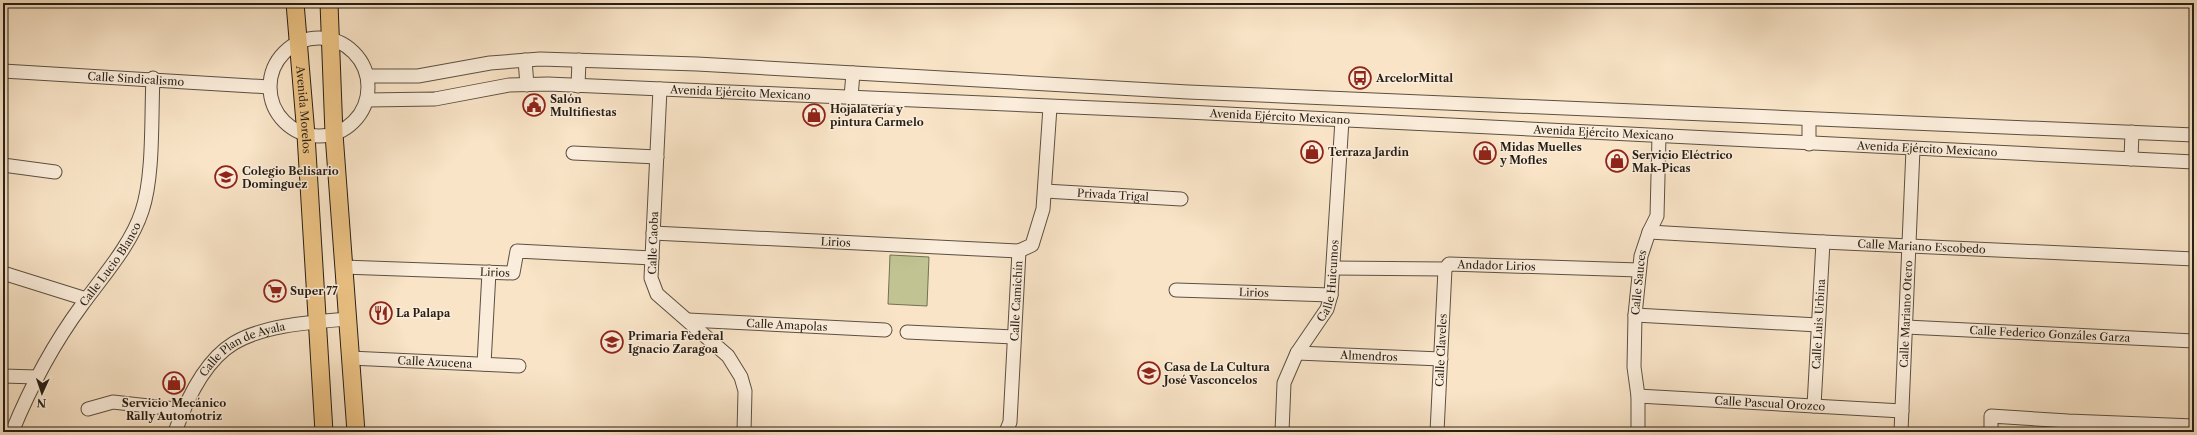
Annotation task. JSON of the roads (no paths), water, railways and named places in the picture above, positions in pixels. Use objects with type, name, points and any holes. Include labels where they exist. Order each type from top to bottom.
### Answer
[{"type":"main road","name":"Avenida Morelos","points":[[295,3],[297,42],[306,135],[316,322],[324,432]]},
{"type":"main road","points":[[329,3],[334,134],[356,432]]},
{"type":"street","points":[[314,38],[331,39],[344,44],[362,63],[367,76],[367,100],[355,121],[343,130],[334,134],[320,136],[306,135],[291,128],[279,117],[272,103],[269,87],[271,73],[277,60],[286,50],[297,42],[314,38]]},
{"type":"street","points":[[525,60],[527,85]]},
{"type":"street","name":"Avenida Ejército Mexicano","points":[[367,76],[418,76],[490,63],[525,60],[579,60],[853,73],[1188,92],[2194,135]]},
{"type":"street","points":[[578,86],[579,60]]},
{"type":"street","name":"Calle Sindicalismo","points":[[3,71],[153,78],[269,87]]},
{"type":"street","points":[[851,97],[853,73]]},
{"type":"street","name":"Calle Lucio Blanco","points":[[12,432],[37,377],[86,299],[135,228],[142,210],[147,189],[153,78]]},
{"type":"street","name":"Avenida Ejército Mexicano","points":[[367,100],[435,99],[509,85],[578,86],[1187,112],[2194,162]]},
{"type":"street","name":"Calle Caoba","points":[[660,89],[651,278],[657,294],[728,356],[741,377],[745,391],[744,432]]},
{"type":"street","points":[[1187,112],[1188,92]]},
{"type":"street","points":[[1486,104],[1486,127]]},
{"type":"street","name":"Calle Camichín","points":[[1006,432],[1010,422],[1019,251],[1032,245],[1043,209],[1050,107]]},
{"type":"street","points":[[1809,119],[1809,144]]},
{"type":"street","name":"Calle Huicumos","points":[[1282,432],[1284,383],[1297,352],[1327,310],[1331,295],[1342,120]]},
{"type":"street","points":[[2131,159],[2132,132]]},
{"type":"street","name":"Calle Sauces","points":[[1638,432],[1638,396],[1634,368],[1635,315],[1639,270],[1649,232],[1657,216],[1659,136]]},
{"type":"street","name":"Calle Mariano Otero","points":[[1901,432],[1913,149]]},
{"type":"street","points":[[573,154],[657,157]]},
{"type":"street","points":[[3,165],[55,172]]},
{"type":"street","name":"Privada Trigal","points":[[1044,191],[1182,199]]},
{"type":"street","name":"Calle Mariano Escobedo","points":[[1649,232],[1823,242],[2194,259]]},
{"type":"street","name":"Lirios","points":[[653,233],[1019,251]]},
{"type":"street","name":"Calle Luis Urbina","points":[[1814,406],[1823,242]]},
{"type":"street","name":"Lirios","points":[[344,267],[513,272],[517,250],[652,258]]},
{"type":"street","name":"Andador Lirios","points":[[1333,268],[1445,269],[1449,264],[1639,270]]},
{"type":"street","name":"Calle Claveles","points":[[1437,432],[1445,269]]},
{"type":"street","points":[[484,364],[489,272]]},
{"type":"street","points":[[3,273],[86,299]]},
{"type":"street","name":"Lirios","points":[[1176,290],[1331,295]]},
{"type":"street","points":[[1635,315],[1818,325]]},
{"type":"street","name":"Calle Plan de Ayala","points":[[175,432],[184,410],[201,378],[216,360],[233,344],[256,334],[316,322],[347,320]]},
{"type":"street","name":"Calle Amapolas","points":[[688,320],[885,330]]},
{"type":"street","name":"Calle Federico Gonzáles Garza","points":[[1906,327],[2194,341]]},
{"type":"street","points":[[907,332],[1014,337]]},
{"type":"street","name":"Almendros","points":[[1297,352],[1441,359]]},
{"type":"street","name":"Calle Azucena","points":[[350,358],[520,366]]},
{"type":"street","points":[[3,376],[37,377]]},
{"type":"street","name":"Calle Pascual Orozco","points":[[1638,396],[1902,412]]},
{"type":"street","points":[[88,409],[112,402],[184,410]]},
{"type":"street","points":[[1991,432],[1991,416],[2080,427],[2194,426]]},
{"type":"place","name":"ArcelorMittal","points":[[1360,78]]},
{"type":"place","name":"Salón Multifiestas","points":[[534,105]]},
{"type":"place","name":"Hojalatería y pintura Carmelo","points":[[814,115]]},
{"type":"place","name":"Terraza Jardín","points":[[1312,152]]},
{"type":"place","name":"Midas Muelles y Mofles","points":[[1485,153]]},
{"type":"place","name":"Servicio Eléctrico Mak-Picas","points":[[1617,161]]},
{"type":"place","name":"Colegio Belisario Dominguez","points":[[226,177]]},
{"type":"place","name":"Super 77","points":[[275,291]]},
{"type":"place","name":"La Palapa","points":[[381,313]]},
{"type":"place","name":"Primaria Federal Ignacio Zaragoa","points":[[612,342]]},
{"type":"place","name":"Casa de La Cultura José Vasconcelos","points":[[1149,373]]},
{"type":"place","name":"Servicio Mecánico Rally Automotriz","points":[[174,383]]}]
